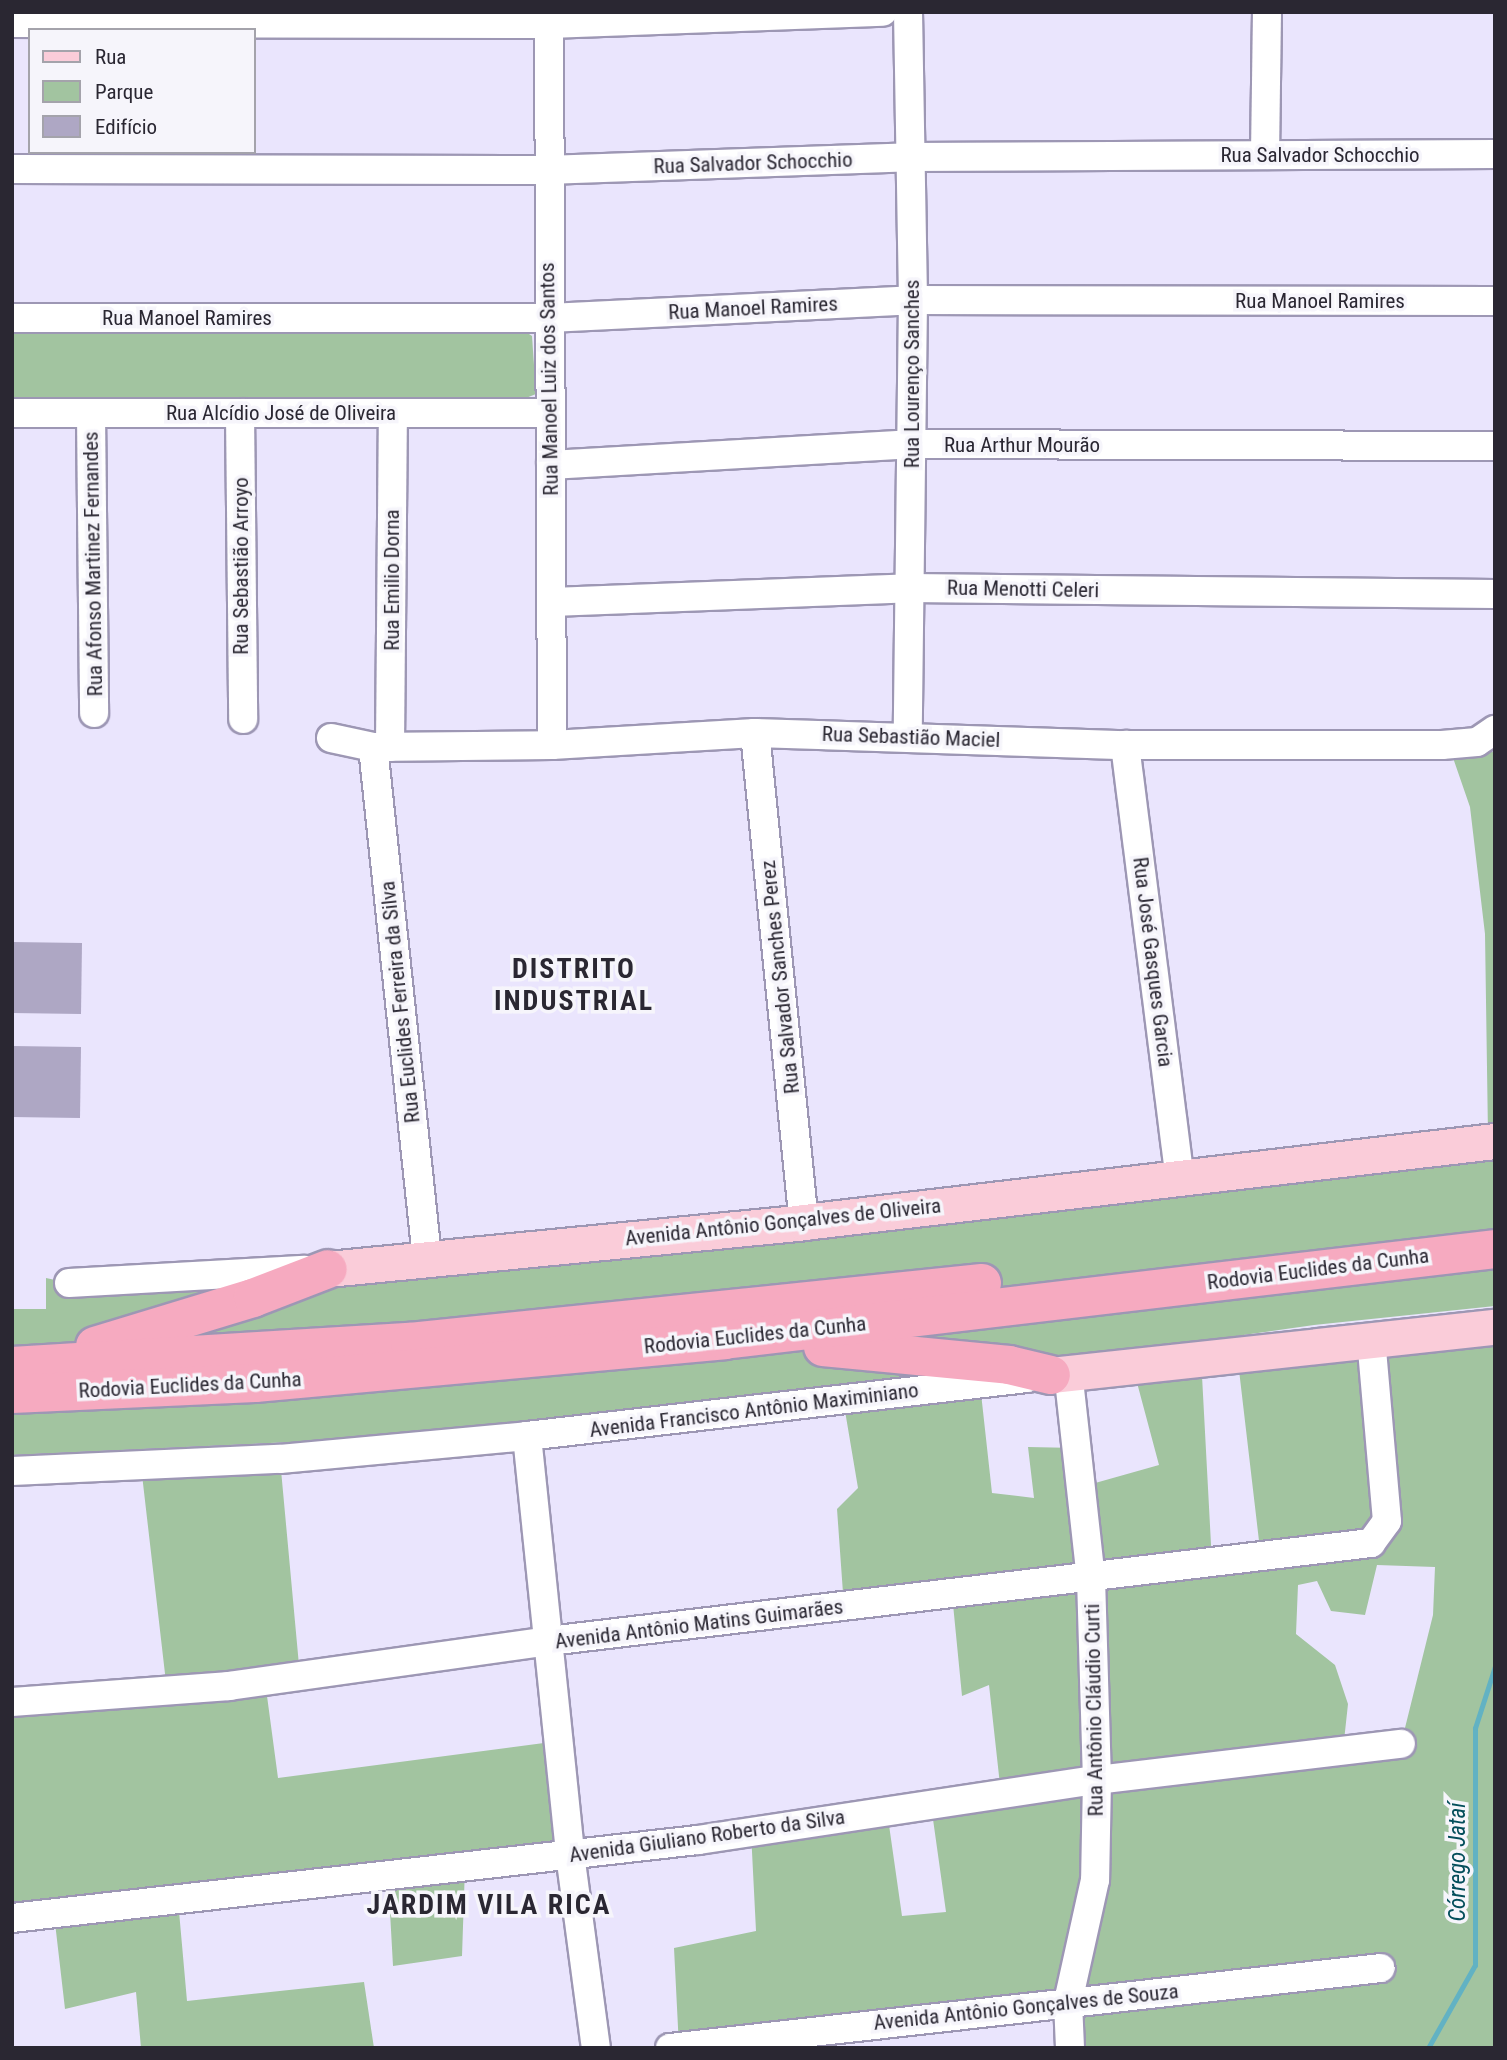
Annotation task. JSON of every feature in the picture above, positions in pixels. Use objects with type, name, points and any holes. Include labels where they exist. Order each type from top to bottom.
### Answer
[{"type":"highway","name":"Rodovia Euclides da Cunha","points":[[14,1376],[410,1342],[1018,1279],[1495,1222]]},
{"type":"highway","name":"Rodovia Euclides da Cunha","points":[[14,1376],[255,1382],[724,1340],[1495,1249]]},
{"type":"highway","points":[[14,1376],[328,1269]]},
{"type":"highway","points":[[724,1340],[871,1349],[1060,1373]]},
{"type":"main road","name":"Avenida Antônio Gonçalves de Oliveira","points":[[328,1269],[427,1257],[804,1222],[1495,1142]]},
{"type":"main road","name":"Avenida Francisco Antônio Maximiniano","points":[[1060,1373],[1495,1327]]},
{"type":"street","points":[[12,23],[883,12]]},
{"type":"street","name":"Rua Lourenço Sanches","points":[[908,12],[914,300],[908,736]]},
{"type":"street","points":[[1265,155],[1267,12]]},
{"type":"street","name":"Rua Manoel Luiz dos Santos","points":[[549,18],[546,170],[551,414],[551,746]]},
{"type":"street","name":"Rua Salvador Schocchio","points":[[12,169],[546,170],[910,157],[1495,154]]},
{"type":"street","name":"Rua Manoel Ramires","points":[[12,318],[549,318],[914,300],[1495,301]]},
{"type":"street","name":"Rua Alcídio José de Oliveira","points":[[12,413],[551,414]]},
{"type":"street","name":"Rua Sebastião Arroyo","points":[[240,413],[243,719]]},
{"type":"street","name":"Rua Emilio Dorna","points":[[382,747],[393,413]]},
{"type":"street","name":"Rua Afonso Martinez Fernandes","points":[[91,414],[94,713]]},
{"type":"street","name":"Rua Arthur Mourão","points":[[551,465],[913,444],[1495,446]]},
{"type":"street","name":"Rua Menotti Celeri","points":[[552,602],[910,588],[1495,594]]},
{"type":"street","name":"Rua Sebastião Maciel","points":[[331,737],[382,747],[551,746],[755,733],[1125,745],[1443,746],[1477,742],[1493,733]]},
{"type":"street","name":"Rua Salvador Sanches Perez","points":[[755,733],[804,1222]]},
{"type":"street","name":"Rua José Gasques Garcia","points":[[1125,745],[1180,1179]]},
{"type":"street","name":"Rua Euclides Ferreira da Silva","points":[[382,747],[427,1257]]},
{"type":"street","name":"Avenida Antônio Gonçalves de Oliveira","points":[[69,1283],[328,1269]]},
{"type":"street","name":"Avenida Antônio Matins Guimarães","points":[[12,1702],[229,1686],[549,1642],[1371,1543],[1381,1533],[1387,1521],[1371,1339]]},
{"type":"street","name":"Avenida Francisco Antônio Maximiniano","points":[[12,1471],[262,1460],[527,1436],[1060,1373]]},
{"type":"street","name":"Rua Antônio Cláudio Curti","points":[[1060,1373],[1091,1578],[1097,1780],[1095,1880],[1068,2002],[1070,2048]]},
{"type":"street","points":[[527,1436],[570,1854],[596,2048]]},
{"type":"street","name":"Avenida Giuliano Roberto da Silva","points":[[12,1918],[698,1840],[1097,1780],[1401,1744]]},
{"type":"street","name":"Avenida Antônio Gonçalves de Souza","points":[[670,2048],[1381,1968]]},
{"type":"green space","points":[[12,328],[520,328],[532,336],[536,394],[516,402],[12,401]]},
{"type":"green space","points":[[1451,752],[1495,752],[1495,1134],[1488,1135],[1485,934],[1470,807]]},
{"type":"green space","points":[[1495,1156],[1495,1306],[1314,1325],[967,1374],[420,1436],[12,1455],[12,1309],[46,1309],[46,1278],[69,1283],[1109,1198],[1319,1180]]},
{"type":"green space","points":[[1495,1327],[1495,2048],[1070,2048],[1068,2003],[679,2047],[674,1948],[756,1931],[751,1832],[887,1811],[902,1916],[946,1912],[931,1805],[1001,1794],[989,1685],[962,1696],[952,1594],[844,1607],[837,1509],[858,1488],[843,1399],[980,1384],[992,1493],[1034,1498],[1028,1447],[1077,1448],[1081,1487],[1159,1465],[1132,1364],[1201,1357],[1212,1563],[1261,1558],[1237,1353]],"holes":[[[1377,1565],[1435,1567],[1433,1615],[1401,1744],[1343,1750],[1348,1704],[1335,1665],[1296,1634],[1298,1585],[1317,1581],[1331,1611],[1365,1615]]]},
{"type":"green space","points":[[280,1459],[300,1676],[265,1681],[278,1778],[559,1741],[570,1854],[465,1867],[462,1956],[393,1966],[388,1876],[178,1900],[187,2001],[364,1982],[374,2048],[141,2048],[136,1992],[65,2009],[54,1914],[12,1918],[12,1702],[167,1691],[141,1466]]},
{"type":"building","points":[[12,942],[82,943],[81,1014],[12,1013]]},
{"type":"building","points":[[12,1046],[81,1047],[80,1118],[12,1117]]},
{"type":"waterway","name":"Córrego Jataí","points":[[1428,2048],[1475,1965],[1475,1728],[1495,1666]]},
{"type":"district","name":"DISTRITO INDUSTRIAL","points":[[574,985]]},
{"type":"district","name":"JARDIM VILA RICA","points":[[489,1905]]}]
